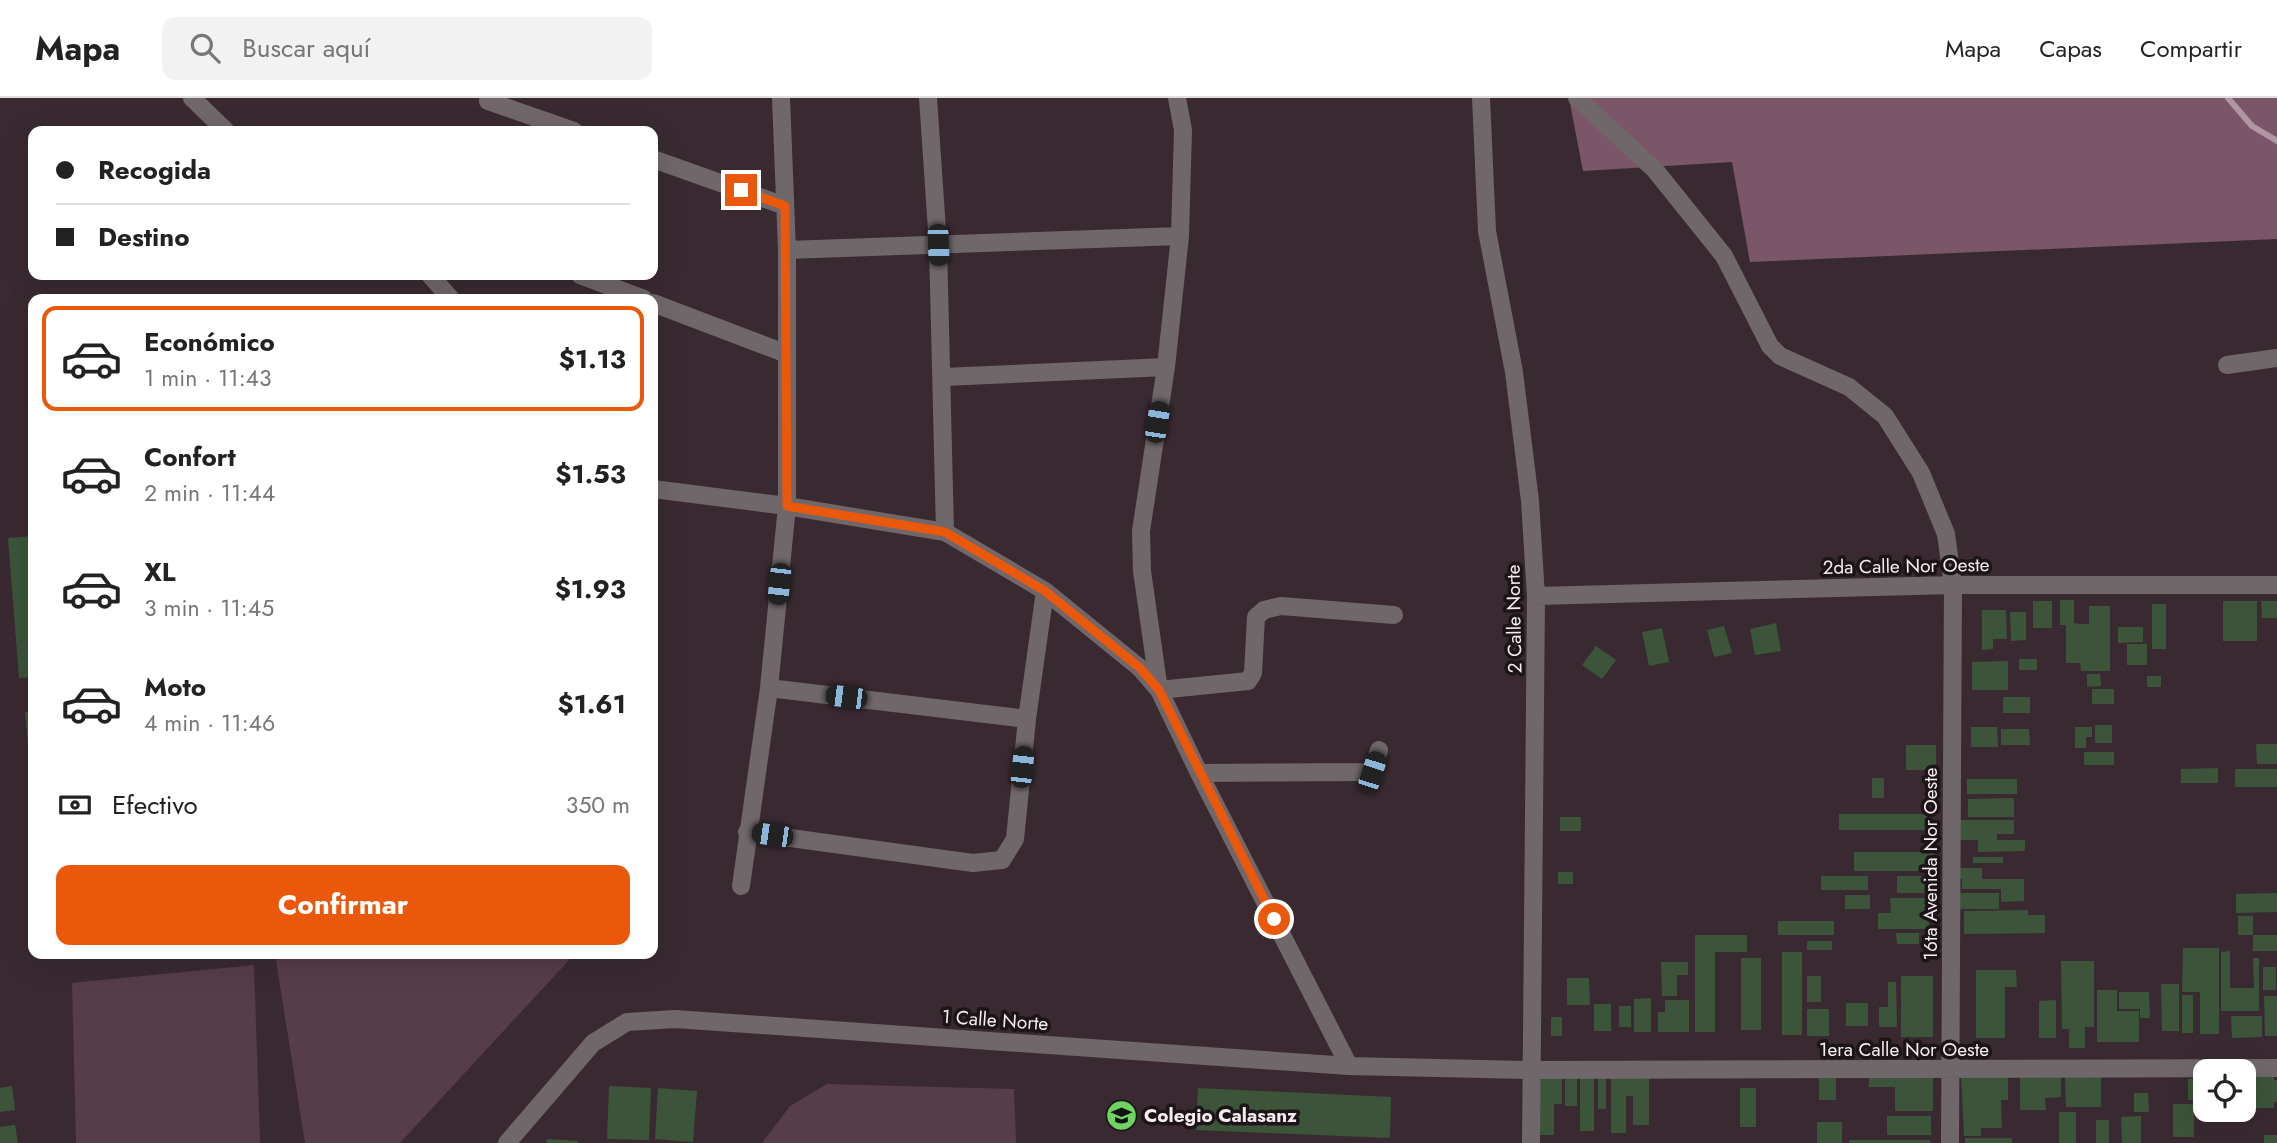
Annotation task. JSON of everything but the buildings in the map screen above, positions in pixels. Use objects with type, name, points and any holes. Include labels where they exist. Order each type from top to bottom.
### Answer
[{"type":"street","points":[[192,98],[221,126]]},
{"type":"street","points":[[741,886],[769,688],[787,506],[787,250],[781,98]]},
{"type":"street","points":[[928,98],[938,245],[945,532]]},
{"type":"street","points":[[1159,690],[1142,571],[1140,531],[1166,367],[1180,236],[1183,130],[1177,98]]},
{"type":"street","name":"2 Calle Norte","points":[[1481,98],[1487,230],[1514,372],[1530,501],[1536,596],[1531,1143]]},
{"type":"street","name":"16ta Avenida Nor Oeste","points":[[1577,98],[1654,170],[1724,257],[1770,346],[1780,356],[1849,387],[1885,416],[1921,473],[1946,534],[1953,585],[1950,1143]]},
{"type":"street","points":[[488,101],[560,126]]},
{"type":"street","points":[[658,161],[785,206]]},
{"type":"street","points":[[787,250],[1180,236]]},
{"type":"street","points":[[434,280],[447,294]]},
{"type":"street","points":[[593,280],[631,294]]},
{"type":"street","points":[[658,305],[787,354]]},
{"type":"street","points":[[2227,365],[2277,358]]},
{"type":"street","points":[[943,377],[1166,367]]},
{"type":"street","points":[[658,490],[787,506],[945,532],[1045,591],[1140,668],[1159,690],[1349,1066]]},
{"type":"street","name":"2da Calle Nor Oeste","points":[[1536,596],[1953,585],[2277,585]]},
{"type":"street","points":[[747,832],[973,863],[1002,860],[1015,839],[1027,719],[1045,591]]},
{"type":"street","points":[[1159,690],[1248,681],[1253,673],[1256,617],[1264,610],[1281,606],[1394,615]]},
{"type":"street","points":[[769,688],[1027,719]]},
{"type":"street","points":[[1199,773],[1372,772],[1379,750]]},
{"type":"street","name":"1 Calle Norte","points":[[508,1143],[593,1043],[627,1022],[675,1019],[1349,1066],[1531,1070]]},
{"type":"street","name":"1era Calle Nor Oeste","points":[[1531,1070],[2277,1068]]},
{"type":"shaded area","points":[[1569,98],[2277,98],[2277,239],[1750,262],[1732,162],[1583,171]]},
{"type":"shaded area","points":[[276,959],[570,959],[400,1143],[305,1143]]},
{"type":"shaded area","points":[[254,965],[260,1143],[76,1143],[72,983]]},
{"type":"shaded area","points":[[827,1084],[1014,1089],[1016,1143],[762,1143],[790,1106]]},
{"type":"waterway","points":[[2228,98],[2252,126],[2277,141]]},
{"type":"place","name":"Colegio Calasanz","points":[[1121,1115]]},
{"type":"route","points":[[741,190],[785,206],[787,506],[945,532],[1045,591],[1140,668],[1159,690],[1274,919]]}]
